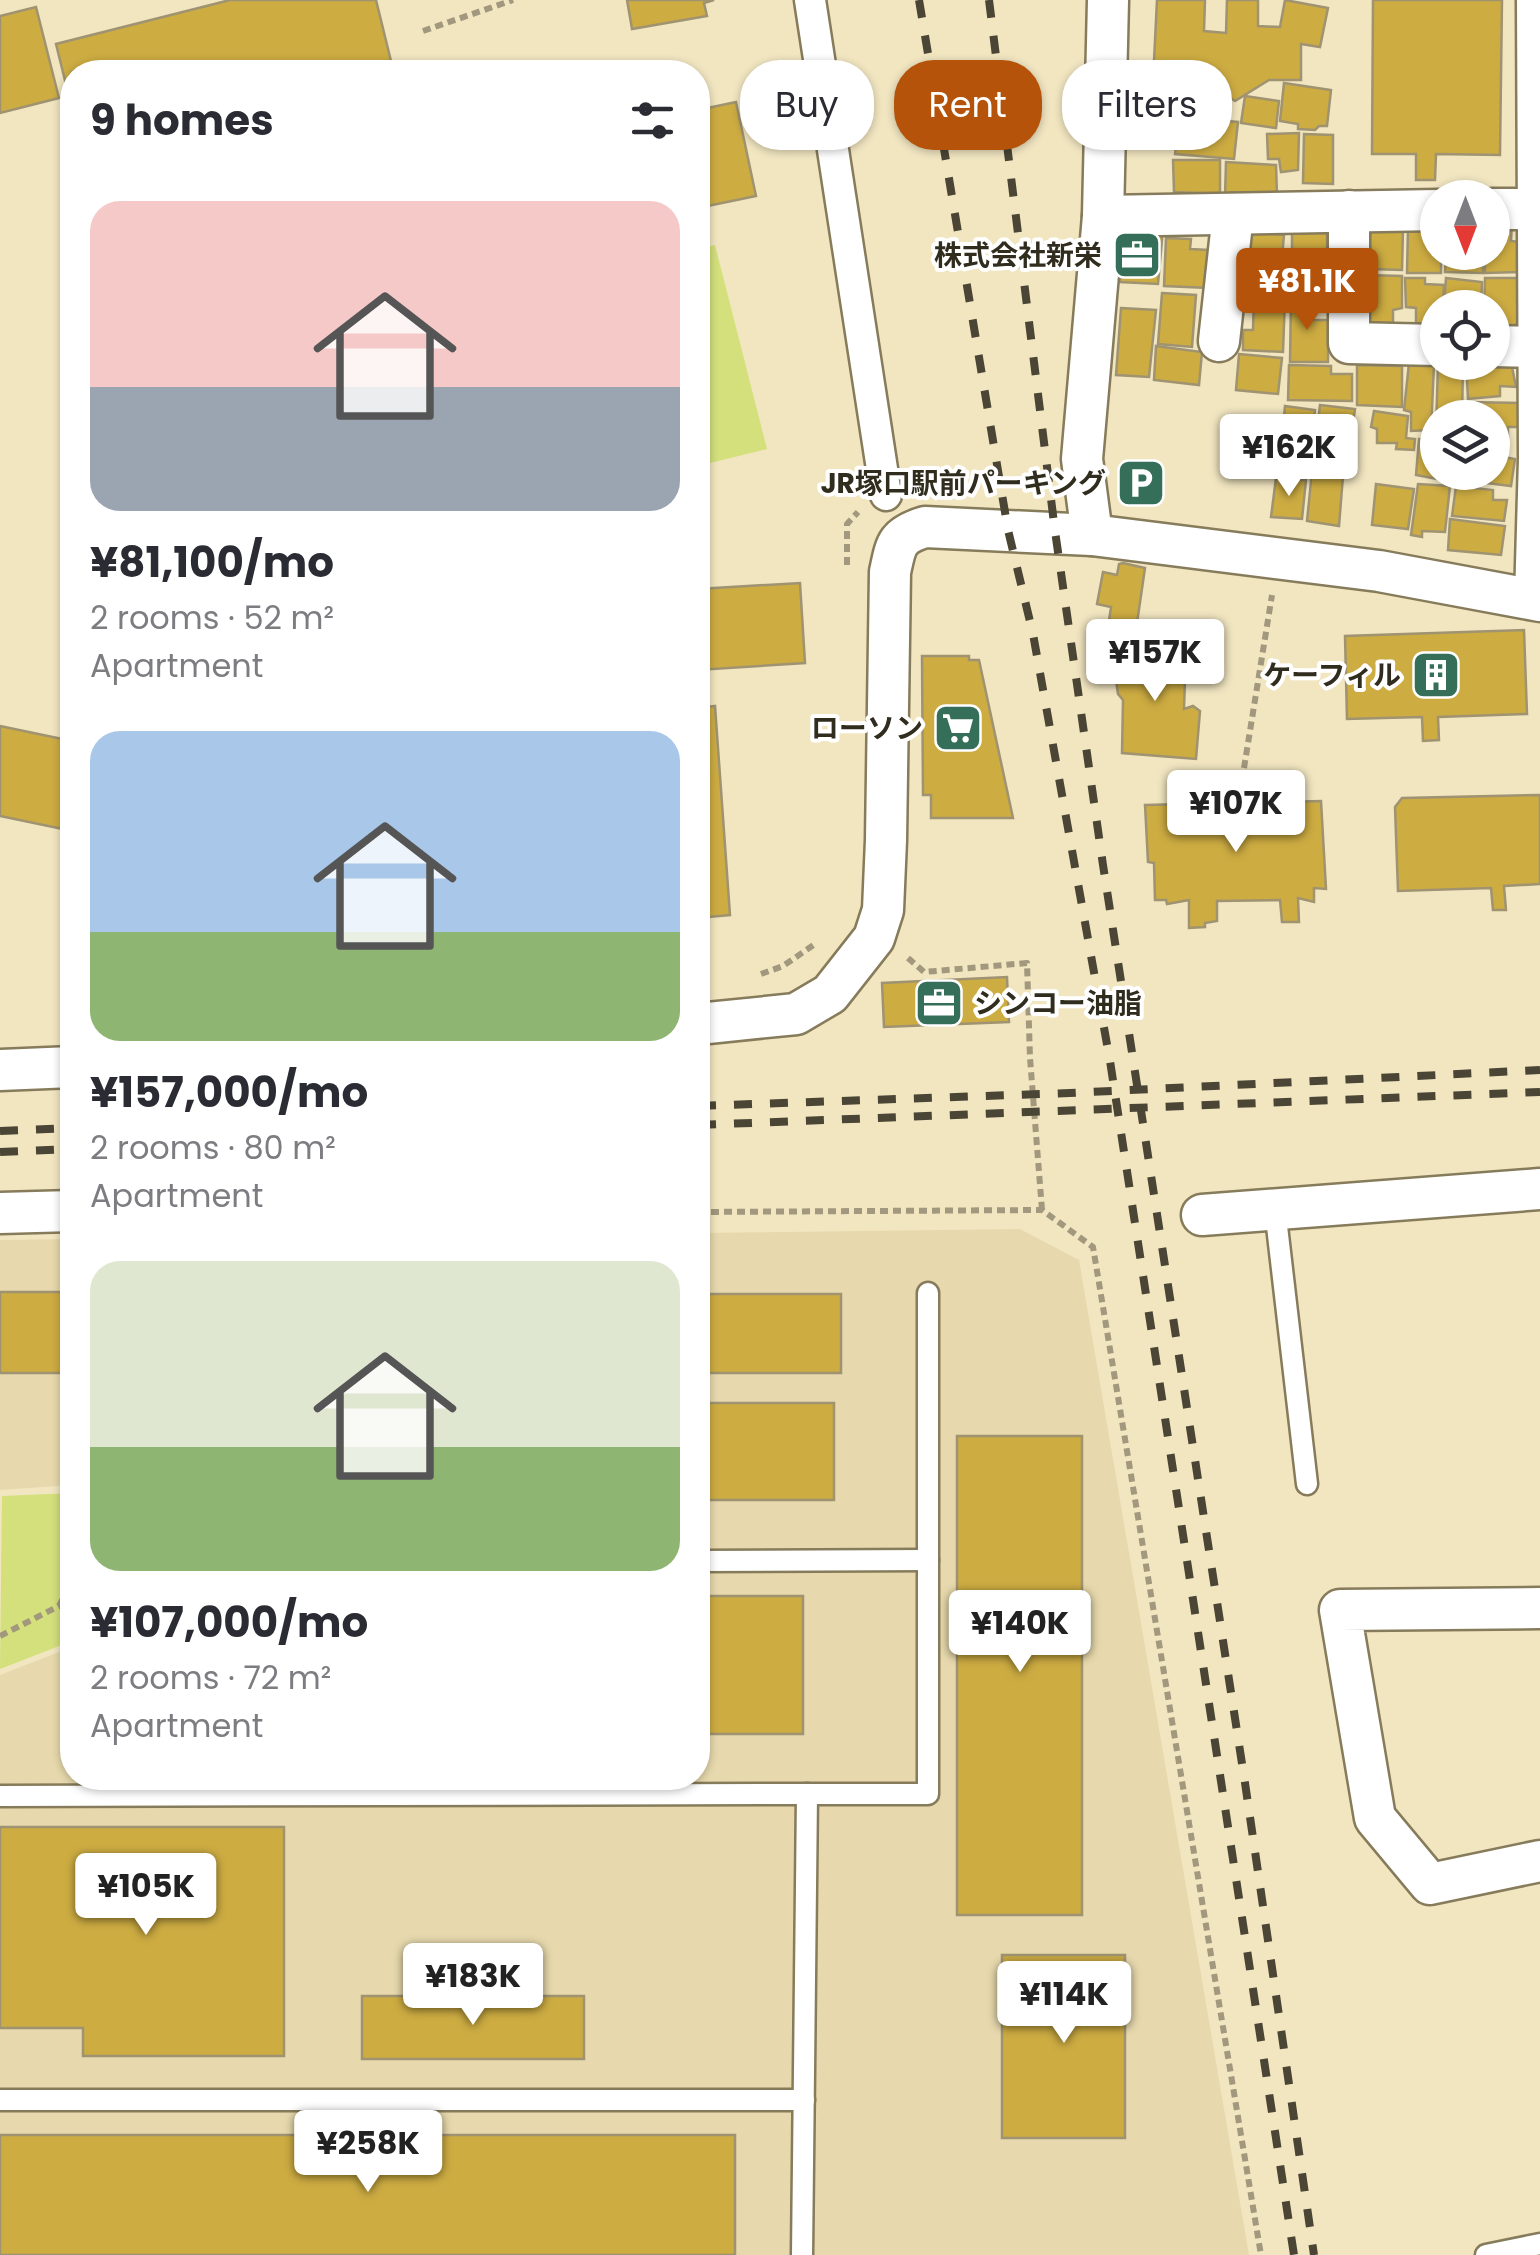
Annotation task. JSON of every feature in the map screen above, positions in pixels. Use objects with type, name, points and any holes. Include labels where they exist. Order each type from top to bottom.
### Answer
[{"type":"street","points":[[810,0],[885,488]]},
{"type":"street","points":[[1092,535],[1082,459],[1103,216],[1108,0]]},
{"type":"street","points":[[710,1023],[796,1014],[830,994],[874,938],[882,910],[885,858],[890,572],[900,538],[925,527],[1092,535],[1396,574],[1538,600],[1538,0]]},
{"type":"street","points":[[1510,209],[1538,209]]},
{"type":"street","points":[[1103,216],[1420,210]]},
{"type":"street","points":[[1350,211],[1350,344],[1420,345]]},
{"type":"street","points":[[1219,341],[1233,214]]},
{"type":"street","points":[[1510,346],[1538,347]]},
{"type":"street","points":[[0,1070],[60,1067]]},
{"type":"street","points":[[1202,1215],[1540,1189]]},
{"type":"street","points":[[0,1212],[60,1211]]},
{"type":"street","points":[[1540,1608],[1340,1610],[1375,1818],[1430,1884],[1540,1861]]},
{"type":"lane","points":[[1275,1209],[1308,1484]]},
{"type":"lane","points":[[0,1796],[928,1794],[928,1293]]},
{"type":"lane","points":[[710,1561],[928,1560]]},
{"type":"lane","points":[[802,2255],[807,1794]]},
{"type":"lane","points":[[0,2100],[804,2100]]},
{"type":"lane","points":[[1486,2255],[1540,2244]]},
{"type":"path","points":[[422,31],[513,0]]},
{"type":"path","points":[[847,582],[848,524],[885,488]]},
{"type":"path","points":[[1244,768],[1278,559]]},
{"type":"path","points":[[753,976],[783,966],[820,940]]},
{"type":"path","points":[[900,950],[924,972],[1027,963],[1042,1210]]},
{"type":"path","points":[[710,1212],[1042,1210],[1093,1246],[1261,2255]]},
{"type":"path","points":[[0,1636],[60,1604]]},
{"type":"shaded area","points":[[1020,1229],[1079,1260],[1249,2255],[0,2255],[0,1675],[60,1652],[60,1790],[710,1790],[710,1233]]},
{"type":"shaded area","points":[[60,1239],[60,1486],[0,1490],[0,1240]]},
{"type":"green space","points":[[715,245],[767,449],[710,463],[710,246]]},
{"type":"green space","points":[[60,1494],[60,1646],[0,1669],[2,1496]]},
{"type":"building","points":[[230,0],[376,0],[391,60],[60,60],[56,44]]},
{"type":"building","points":[[627,0],[714,0],[704,3],[707,16],[632,29]]},
{"type":"building","points":[[1157,0],[1205,0],[1204,31],[1226,33],[1227,0],[1258,0],[1258,26],[1280,27],[1285,0],[1328,8],[1320,47],[1301,44],[1301,80],[1269,80],[1235,101],[1232,60],[1154,60]]},
{"type":"building","points":[[1373,0],[1502,0],[1500,155],[1436,154],[1435,180],[1416,180],[1416,154],[1372,154]]},
{"type":"building","points":[[36,7],[59,98],[0,113],[0,16]]},
{"type":"building","points":[[1284,83],[1331,90],[1327,126],[1298,129],[1298,124],[1280,121]]},
{"type":"building","points":[[1245,96],[1279,101],[1276,128],[1241,123]]},
{"type":"building","points":[[736,102],[740,150],[746,150],[756,196],[710,206],[710,107]]},
{"type":"building","points":[[1232,121],[1238,122],[1234,159],[1175,154],[1176,150],[1232,150]]},
{"type":"building","points":[[1299,133],[1298,170],[1281,172],[1279,159],[1268,159],[1267,134]]},
{"type":"building","points":[[1304,134],[1333,135],[1333,184],[1303,183]]},
{"type":"building","points":[[1173,160],[1220,160],[1220,194],[1174,192]]},
{"type":"building","points":[[1226,162],[1276,165],[1277,195],[1225,196]]},
{"type":"building","points":[[1510,222],[1512,222],[1511,241],[1520,242],[1521,272],[1485,273],[1510,270]]},
{"type":"building","points":[[1135,227],[1163,229],[1158,284],[1120,282],[1121,240]]},
{"type":"building","points":[[1408,227],[1420,227],[1420,270],[1441,273],[1407,273]]},
{"type":"building","points":[[1292,229],[1327,229],[1327,294],[1292,294]]},
{"type":"building","points":[[1370,230],[1403,230],[1402,270],[1370,269]]},
{"type":"building","points":[[1250,232],[1284,235],[1279,290],[1245,287]]},
{"type":"building","points":[[1166,238],[1191,239],[1190,249],[1209,250],[1208,288],[1164,286]]},
{"type":"building","points":[[1445,270],[1483,270],[1483,273]]},
{"type":"building","points":[[1367,275],[1402,276],[1402,308],[1393,310],[1393,324],[1366,322]]},
{"type":"building","points":[[1405,278],[1425,278],[1425,284],[1444,285],[1444,290],[1420,290],[1420,330],[1416,330],[1416,308],[1406,307]]},
{"type":"building","points":[[1446,278],[1482,282],[1482,290],[1445,290]]},
{"type":"building","points":[[1485,278],[1520,278],[1517,324],[1510,328],[1510,290],[1485,290]]},
{"type":"building","points":[[1162,293],[1196,295],[1192,347],[1158,344]]},
{"type":"building","points":[[1254,295],[1285,297],[1283,352],[1243,350],[1243,330],[1253,330]]},
{"type":"building","points":[[1291,297],[1313,297],[1313,320],[1328,320],[1328,362],[1290,362]]},
{"type":"building","points":[[1121,308],[1156,310],[1149,377],[1116,375]]},
{"type":"building","points":[[1156,346],[1202,352],[1199,385],[1154,380]]},
{"type":"building","points":[[1239,354],[1282,358],[1278,394],[1236,390]]},
{"type":"building","points":[[1511,362],[1516,387],[1500,386],[1500,396],[1468,399],[1467,380],[1510,380]]},
{"type":"building","points":[[1409,363],[1420,364],[1420,380],[1433,380],[1432,400],[1420,400],[1420,431],[1411,431],[1411,412],[1404,410]]},
{"type":"building","points":[[1289,365],[1331,366],[1331,374],[1352,374],[1352,401],[1288,400]]},
{"type":"building","points":[[1357,365],[1402,366],[1402,407],[1357,405]]},
{"type":"building","points":[[1438,380],[1463,380],[1462,400],[1437,400]]},
{"type":"building","points":[[1510,403],[1521,403],[1520,427],[1510,427]]},
{"type":"building","points":[[1320,405],[1355,409],[1349,451],[1315,447]]},
{"type":"building","points":[[1285,406],[1315,410],[1311,455],[1281,450]]},
{"type":"building","points":[[1374,411],[1408,416],[1406,438],[1415,439],[1414,450],[1396,449],[1397,443],[1377,443],[1377,429],[1371,427]]},
{"type":"building","points":[[1419,439],[1420,476],[1416,475]]},
{"type":"building","points":[[1510,458],[1515,459],[1510,486]]},
{"type":"building","points":[[1312,471],[1343,476],[1339,526],[1307,521]]},
{"type":"building","points":[[1276,478],[1306,480],[1302,519],[1271,517]]},
{"type":"building","points":[[1376,484],[1414,489],[1408,529],[1372,525]]},
{"type":"building","points":[[1418,484],[1420,490],[1450,490],[1445,532],[1422,531],[1422,537],[1411,535]]},
{"type":"building","points":[[1455,490],[1493,490],[1493,500],[1507,500],[1504,521],[1452,516]]},
{"type":"building","points":[[1450,519],[1505,526],[1501,555],[1448,550]]},
{"type":"building","points":[[1119,564],[1145,568],[1135,637],[1107,634],[1111,607],[1097,604],[1103,572],[1117,575]]},
{"type":"building","points":[[800,583],[805,663],[710,669],[710,588]]},
{"type":"building","name":"ケーフィル","points":[[1524,630],[1527,714],[1438,717],[1439,740],[1423,741],[1422,717],[1347,719],[1345,636]]},
{"type":"building","points":[[1163,646],[1175,651],[1173,673],[1185,680],[1184,709],[1193,706],[1200,711],[1196,759],[1122,753],[1123,700],[1118,694],[1113,660],[1120,647]]},
{"type":"building","name":"ローソン","points":[[922,656],[969,656],[969,660],[979,660],[1013,818],[931,818],[931,795],[923,795]]},
{"type":"building","points":[[715,706],[730,915],[710,917],[710,707]]},
{"type":"building","points":[[0,726],[60,738],[60,828],[0,816]]},
{"type":"building","points":[[1540,795],[1540,884],[1504,886],[1506,910],[1493,910],[1491,888],[1398,891],[1395,807],[1402,798]]},
{"type":"building","points":[[1321,801],[1326,889],[1314,888],[1314,902],[1298,898],[1299,922],[1282,922],[1280,900],[1217,901],[1217,921],[1189,928],[1189,900],[1167,904],[1166,900],[1155,900],[1145,805]]},
{"type":"building","points":[[1007,977],[1009,1022],[884,1027],[882,983]]},
{"type":"building","points":[[0,1292],[60,1292],[60,1373],[0,1373]]},
{"type":"building","points":[[710,1294],[841,1294],[841,1373],[710,1373]]},
{"type":"building","points":[[710,1403],[834,1403],[834,1500],[710,1500]]},
{"type":"building","points":[[957,1436],[1082,1436],[1082,1915],[957,1915]]},
{"type":"building","points":[[710,1596],[803,1596],[803,1734],[710,1734]]},
{"type":"building","points":[[0,1827],[284,1827],[284,2056],[83,2056],[83,2028],[0,2028]]},
{"type":"building","points":[[1002,1955],[1125,1955],[1125,2138],[1002,2138]]},
{"type":"building","points":[[362,1996],[584,1996],[584,2059],[362,2059]]},
{"type":"building","points":[[0,2135],[735,2135],[735,2255],[0,2255]]},
{"type":"railway","points":[[919,0],[1008,530],[1033,634],[1110,1061],[1294,2255]]},
{"type":"railway","points":[[989,0],[1055,531],[1103,865],[1314,2255]]},
{"type":"railway","points":[[710,1106],[1540,1070]]},
{"type":"railway","points":[[710,1125],[1540,1092]]},
{"type":"railway","points":[[0,1131],[60,1128]]},
{"type":"railway","points":[[0,1152],[60,1150]]},
{"type":"place","name":"株式会社新栄","points":[[1137,255]]},
{"type":"place","name":"JR塚口駅前パーキング","points":[[1141,483]]},
{"type":"place","name":"ケーフィル","points":[[1436,675]]},
{"type":"place","name":"ローソン","points":[[958,728]]},
{"type":"place","name":"シンコー油脂","points":[[939,1003]]}]
